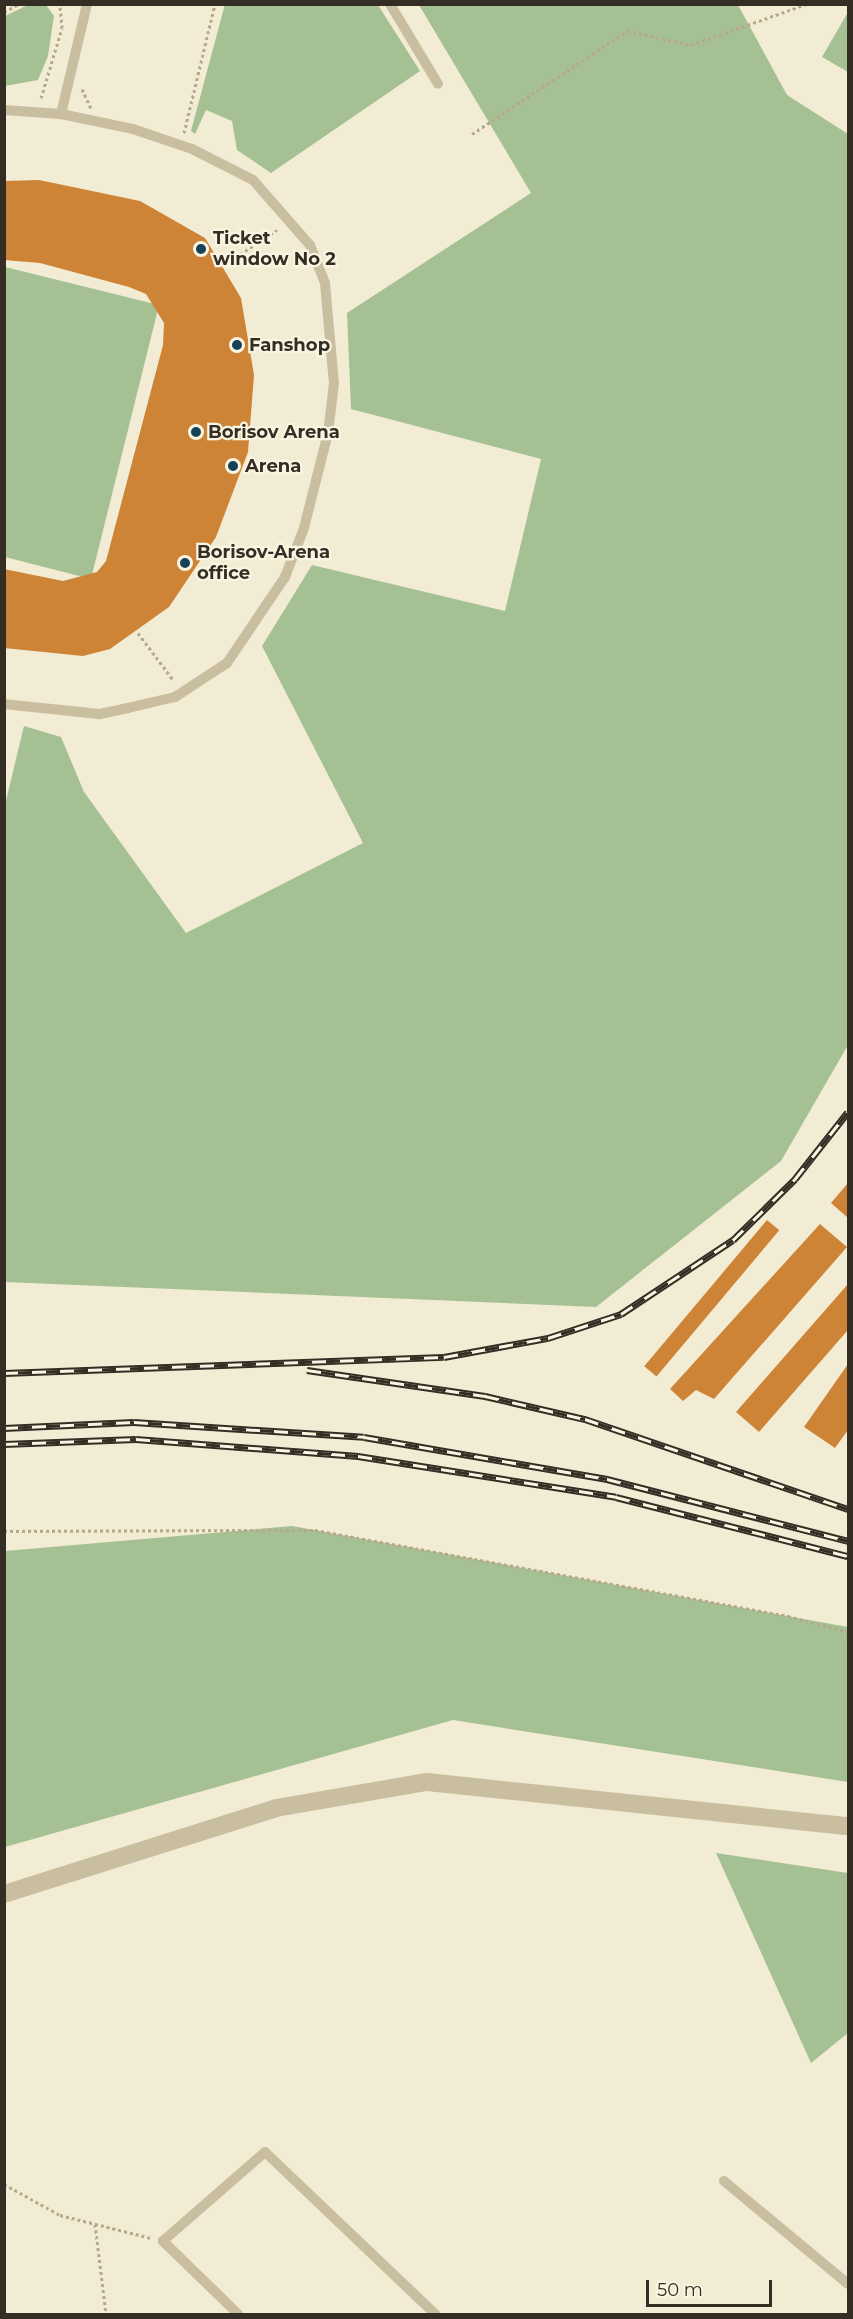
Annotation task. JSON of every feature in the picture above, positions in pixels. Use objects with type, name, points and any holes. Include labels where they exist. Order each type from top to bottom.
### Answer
[{"type":"street","points":[[4,1894],[276,1808],[427,1782],[849,1827]]},
{"type":"lane","points":[[61,114],[87,4]]},
{"type":"lane","points":[[390,4],[438,84]]},
{"type":"lane","points":[[4,111],[61,114],[192,149],[253,180],[276,201],[310,245],[325,283],[333,399],[318,480],[285,577],[227,663],[175,697],[99,714],[4,704]]},
{"type":"lane","points":[[238,2314],[163,2241],[265,2152],[435,2314]]},
{"type":"lane","points":[[724,2181],[849,2284]]},
{"type":"path","points":[[4,12],[19,4]]},
{"type":"path","points":[[41,98],[62,28],[60,4]]},
{"type":"path","points":[[184,133],[215,4]]},
{"type":"path","points":[[472,134],[627,31],[691,45],[807,4]]},
{"type":"path","points":[[225,264],[277,230]]},
{"type":"path","points":[[138,633],[174,681]]},
{"type":"path","points":[[4,1531],[315,1530],[788,1616],[849,1632]]},
{"type":"path","points":[[4,2184],[60,2215],[163,2241]]},
{"type":"path","points":[[95,2224],[106,2314]]},
{"type":"green space","points":[[225,4],[378,5],[420,71],[271,173],[237,150],[232,121],[206,110],[195,134],[191,131]]},
{"type":"green space","points":[[28,5],[46,5],[54,16],[48,56],[38,80],[5,86],[5,16]]},
{"type":"green space","points":[[419,5],[738,5],[787,95],[848,134],[848,1045],[781,1161],[596,1307],[5,1282],[4,809],[24,726],[61,737],[84,792],[186,933],[363,843],[262,646],[312,565],[505,611],[541,459],[351,409],[347,313],[531,193]]},
{"type":"green space","points":[[848,12],[848,72],[822,57]]},
{"type":"green space","points":[[5,267],[159,305],[91,579],[5,557]]},
{"type":"green space","points":[[292,1526],[848,1627],[848,1782],[453,1720],[5,1847],[5,1551]]},
{"type":"green space","points":[[716,1853],[848,1873],[848,2033],[811,2063]]},
{"type":"building","name":"Borisov Arena","points":[[39,180],[140,201],[205,238],[241,298],[254,375],[248,452],[216,537],[169,607],[110,649],[83,656],[4,648],[4,569],[63,581],[97,572],[106,561],[163,345],[164,323],[146,294],[129,287],[40,263],[4,260],[4,181]]},
{"type":"building","points":[[848,1183],[848,1218],[831,1203]]},
{"type":"building","points":[[767,1220],[779,1230],[656,1377],[644,1366]]},
{"type":"building","points":[[820,1224],[847,1247],[714,1399],[696,1390],[683,1401],[670,1389]]},
{"type":"building","points":[[848,1284],[848,1330],[759,1432],[736,1412]]},
{"type":"building","points":[[848,1364],[848,1430],[835,1448],[804,1427]]},
{"type":"railway","points":[[4,1373],[444,1357],[548,1338],[621,1314],[733,1240],[795,1179],[848,1112]]},
{"type":"railway","points":[[307,1370],[485,1396],[585,1419],[848,1509]]},
{"type":"railway","points":[[4,1428],[134,1422],[364,1437],[607,1479],[848,1541]]},
{"type":"railway","points":[[4,1444],[136,1439],[358,1456],[616,1497],[848,1556]]},
{"type":"place","name":"Ticket window No 2","points":[[201,249]]},
{"type":"place","name":"Fanshop","points":[[237,345]]},
{"type":"place","name":"Borisov Arena","points":[[196,432]]},
{"type":"place","name":"Arena","points":[[233,466]]},
{"type":"place","name":"Borisov-Arena office","points":[[185,563]]}]
